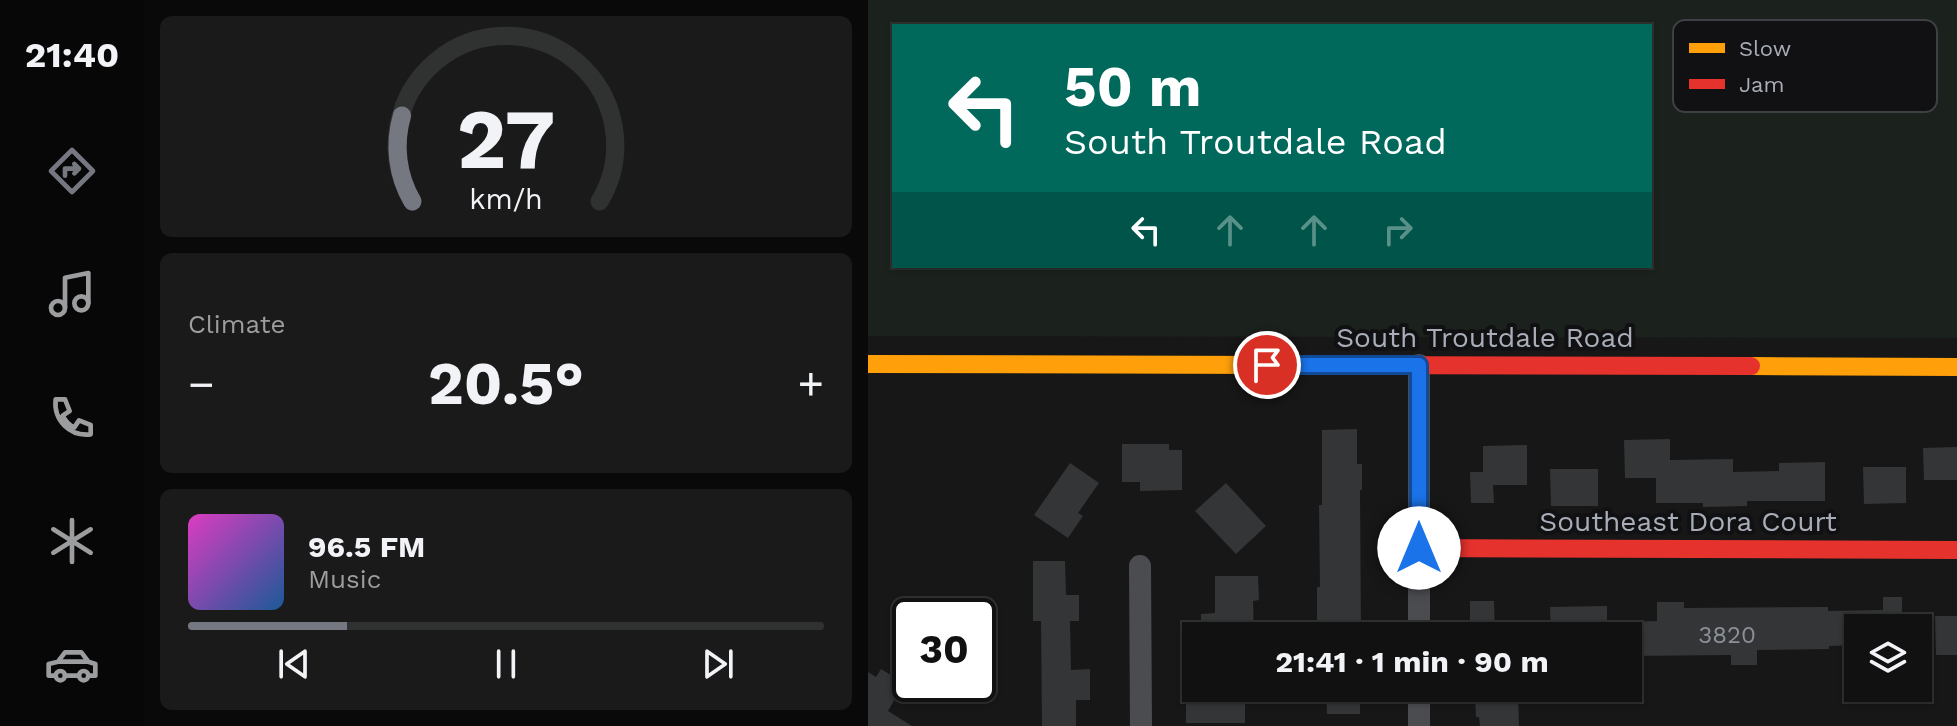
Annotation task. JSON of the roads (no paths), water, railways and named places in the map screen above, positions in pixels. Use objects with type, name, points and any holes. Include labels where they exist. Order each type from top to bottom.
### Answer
[{"type":"main road","name":"South Troutdale Road","points":[[868,364],[1957,367]]},
{"type":"main road","name":"Southeast Dora Court","points":[[1419,548],[1957,550]]},
{"type":"street","points":[[1419,365],[1419,622]]},
{"type":"street","points":[[1140,566],[1141,726]]},
{"type":"street","points":[[1419,702],[1419,726]]}]
